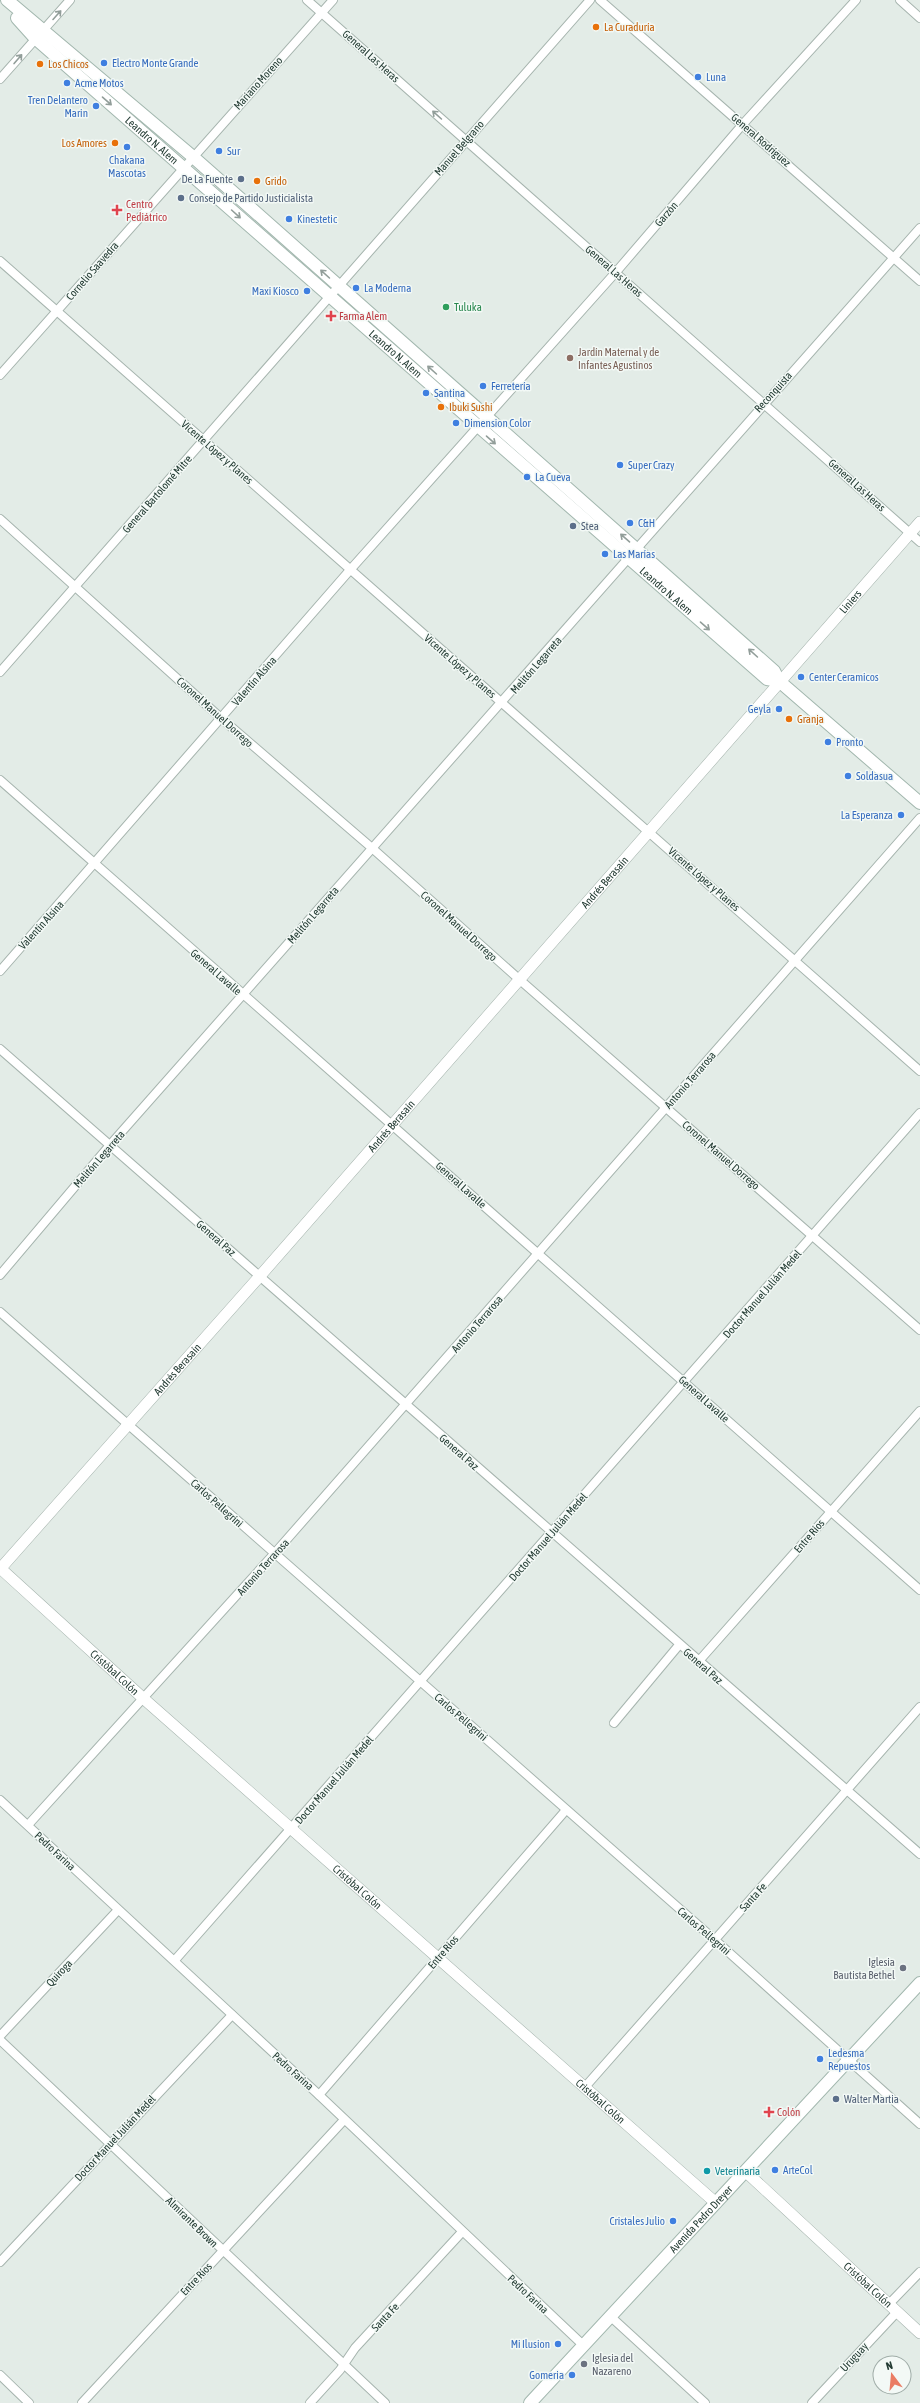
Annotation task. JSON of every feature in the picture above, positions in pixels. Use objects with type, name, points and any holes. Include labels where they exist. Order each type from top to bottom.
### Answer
[{"type":"main road","name":"Leandro N. Alem","points":[[7,0],[39,34],[184,167],[478,429],[767,679],[779,681]]},
{"type":"main road","name":"Leandro N. Alem","points":[[0,2],[192,156],[487,419],[774,671],[779,681],[920,803]]},
{"type":"main road","name":"Avenida Pedro Dreyer","points":[[532,2402],[583,2345],[746,2172],[920,1983]]},
{"type":"street","points":[[0,79],[70,0]]},
{"type":"street","name":"General Las Heras","points":[[307,0],[764,402],[920,542]]},
{"type":"street","name":"Mariano Moreno","points":[[184,167],[192,156],[333,0]]},
{"type":"street","name":"Manuel Belgrano","points":[[330,297],[590,0]]},
{"type":"street","name":"General Rodríguez","points":[[600,0],[920,280]]},
{"type":"street","name":"Garzón","points":[[478,429],[616,272],[743,124],[856,0]]},
{"type":"street","points":[[900,0],[920,18]]},
{"type":"street","name":"Cornelio Saavedra","points":[[0,375],[184,167]]},
{"type":"street","name":"Reconquista","points":[[628,559],[638,550],[764,402],[920,228]]},
{"type":"street","name":"Vicente López y Planes","points":[[0,261],[350,570],[795,959],[920,1071]]},
{"type":"street","name":"General Bartolomé Mitre","points":[[0,672],[330,297]]},
{"type":"street","name":"Valentín Alsina","points":[[0,971],[222,719],[350,570],[478,429]]},
{"type":"street","name":"Coronel Manuel Dorrego","points":[[0,519],[222,719],[372,848],[520,980],[667,1106],[920,1330]]},
{"type":"street","name":"Liniers","points":[[779,681],[920,522]]},
{"type":"street","name":"Melitón Legarreta","points":[[0,1275],[110,1145],[372,848],[503,703],[628,559]]},
{"type":"street","name":"Andrés Berasaín","points":[[0,1568],[260,1276],[520,980],[779,681]]},
{"type":"street","name":"General Lavalle","points":[[0,780],[94,865],[392,1124],[920,1590]]},
{"type":"street","name":"Antonio Terrarosa","points":[[28,1826],[144,1699],[406,1405],[920,818]]},
{"type":"street","name":"General Paz","points":[[0,1049],[698,1662],[848,1790],[920,1854]]},
{"type":"street","name":"Doctor Manuel Julián Medel","points":[[175,1960],[292,1829],[920,1113]]},
{"type":"street","name":"Carlos Pellegrini","points":[[0,1312],[715,1940],[920,2124]]},
{"type":"street","name":"Entre Ríos","points":[[698,1662],[920,1411]]},
{"type":"street","name":"Cristóbal Colón","points":[[0,1568],[144,1699],[716,2203]]},
{"type":"street","points":[[614,1723],[679,1645]]},
{"type":"street","name":"Santa Fe","points":[[585,2087],[848,1790],[920,1706]]},
{"type":"street","name":"Pedro Farina","points":[[1,1804],[28,1826],[118,1910],[175,1960],[583,2345]]},
{"type":"street","name":"Entre Ríos","points":[[319,2095],[566,1810]]},
{"type":"street","name":"Quiroga","points":[[0,2036],[118,1910]]},
{"type":"street","name":"Doctor Manuel Julián Medel","points":[[0,2262],[109,2144],[232,2015]]},
{"type":"street","name":"Almirante Brown","points":[[0,2040],[222,2251],[385,2403]]},
{"type":"street","name":"Entre Ríos","points":[[82,2403],[344,2120]]},
{"type":"street","name":"Cristóbal Colón","points":[[746,2172],[920,2333]]},
{"type":"street","name":"Santa Fe","points":[[310,2403],[344,2364],[355,2348],[462,2232]]},
{"type":"street","name":"Uruguay","points":[[812,2403],[893,2308],[920,2272]]},
{"type":"street","points":[[610,2316],[705,2403]]},
{"type":"street","points":[[0,2375],[29,2403]]},
{"type":"place","name":"La Curaduría","points":[[596,27]]},
{"type":"place","name":"Electro Monte Grande","points":[[104,63]]},
{"type":"place","name":"Los Chicos","points":[[40,64]]},
{"type":"place","name":"Luna","points":[[698,77]]},
{"type":"place","name":"Acme Motos","points":[[67,83]]},
{"type":"place","name":"Tren Delantero Marin","points":[[96,106]]},
{"type":"place","name":"Los Amores","points":[[115,143]]},
{"type":"place","name":"Chakana Mascotas","points":[[127,147]]},
{"type":"place","name":"Sur","points":[[219,151]]},
{"type":"place","name":"De La Fuente","points":[[241,179]]},
{"type":"place","name":"Grido","points":[[257,181]]},
{"type":"place","name":"Consejo de Partido Justicialista","points":[[181,198]]},
{"type":"place","name":"Centro Pediátrico","points":[[117,210]]},
{"type":"place","name":"Kinestetic","points":[[289,219]]},
{"type":"place","name":"La Moderna","points":[[356,288]]},
{"type":"place","name":"Maxi Kiosco","points":[[307,291]]},
{"type":"place","name":"Tuluka","points":[[446,307]]},
{"type":"place","name":"Farma Alem","points":[[331,316]]},
{"type":"place","name":"Jardín Maternal y de Infantes Agustinos","points":[[570,358]]},
{"type":"place","name":"Ferretería","points":[[483,386]]},
{"type":"place","name":"Santina","points":[[426,393]]},
{"type":"place","name":"Ibuki Sushi","points":[[441,407]]},
{"type":"place","name":"Dimension Color","points":[[456,423]]},
{"type":"place","name":"Super Crazy","points":[[620,465]]},
{"type":"place","name":"La Cueva","points":[[527,477]]},
{"type":"place","name":"C&H","points":[[630,523]]},
{"type":"place","name":"Stea","points":[[573,526]]},
{"type":"place","name":"Las Marías","points":[[605,554]]},
{"type":"place","name":"Center Ceramicos","points":[[801,677]]},
{"type":"place","name":"Geyla","points":[[779,709]]},
{"type":"place","name":"Granja","points":[[789,719]]},
{"type":"place","name":"Pronto","points":[[828,742]]},
{"type":"place","name":"Soldasua","points":[[848,776]]},
{"type":"place","name":"La Esperanza","points":[[901,815]]},
{"type":"place","name":"Iglesia Bautista Bethel","points":[[903,1968]]},
{"type":"place","name":"Ledesma Repuestos","points":[[820,2059]]},
{"type":"place","name":"Walter Martia","points":[[836,2099]]},
{"type":"place","name":"Colón","points":[[769,2112]]},
{"type":"place","name":"ArteCol","points":[[775,2170]]},
{"type":"place","name":"Veterinaria","points":[[707,2171]]},
{"type":"place","name":"Cristales Julio","points":[[673,2221]]},
{"type":"place","name":"Mi Ilusion","points":[[558,2344]]},
{"type":"place","name":"Iglesia del Nazareno","points":[[584,2364]]},
{"type":"place","name":"Gomeria","points":[[572,2375]]}]
